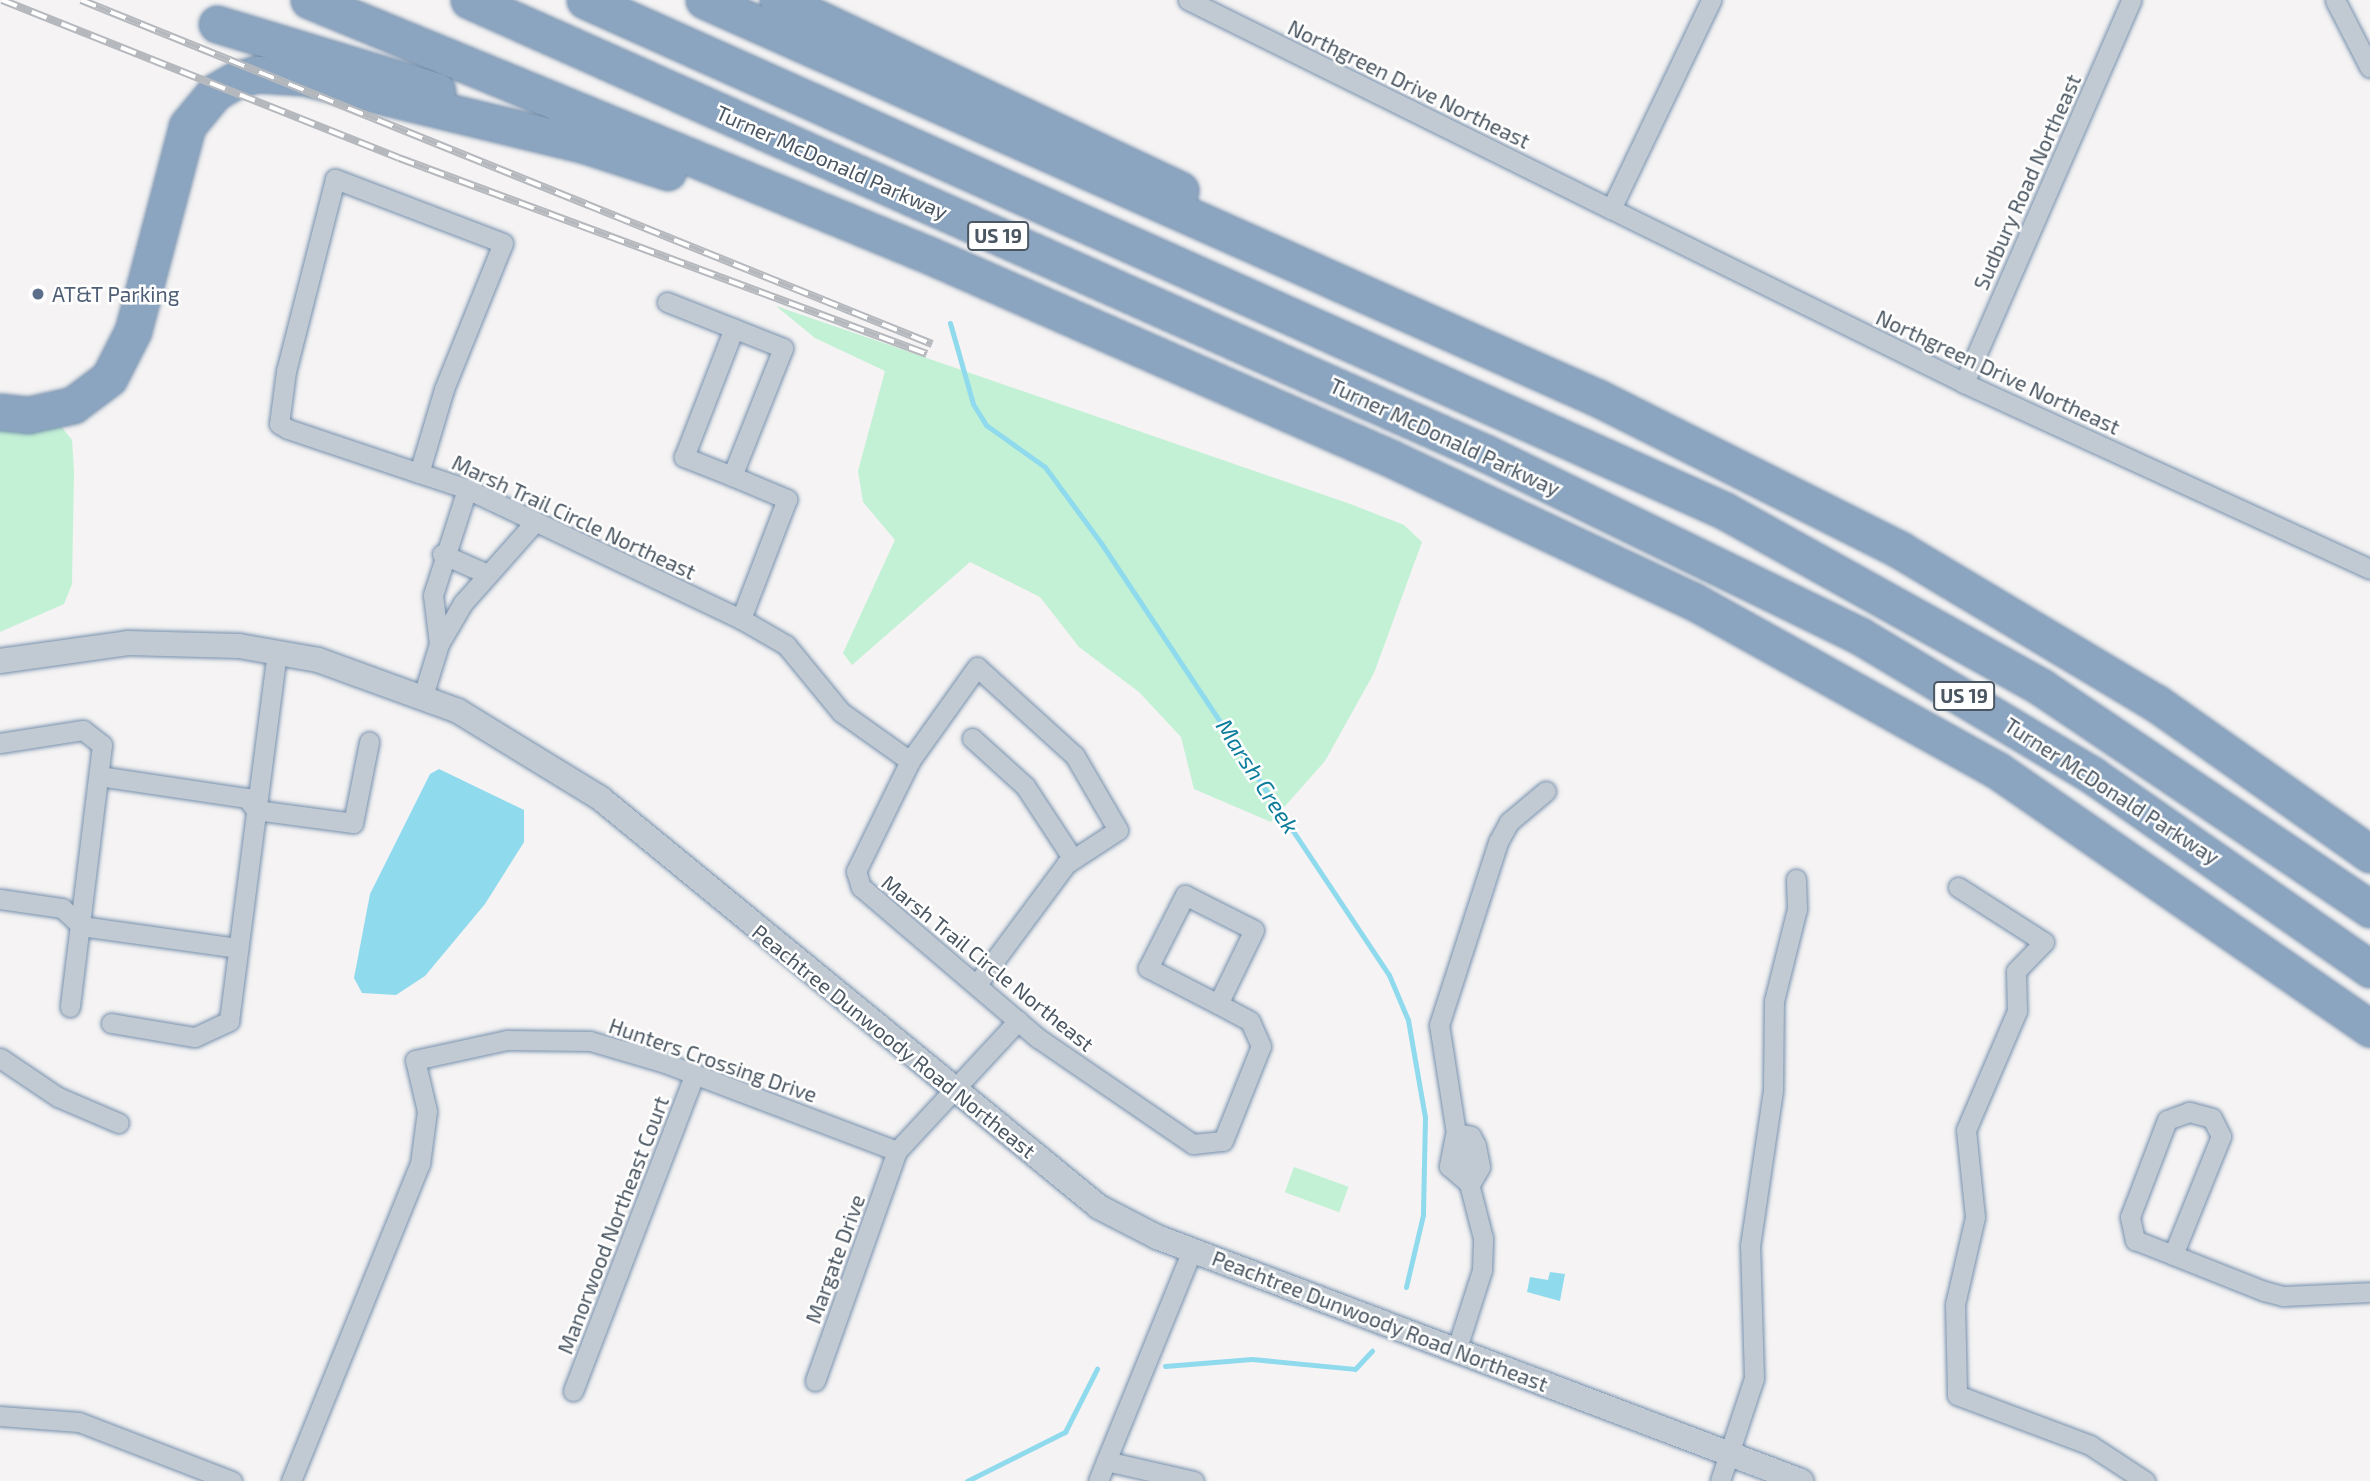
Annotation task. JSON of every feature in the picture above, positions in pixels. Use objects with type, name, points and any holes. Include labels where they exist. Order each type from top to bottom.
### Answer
[{"type":"highway","points":[[309,0],[931,256],[1272,406],[1597,555],[1847,683],[2008,778],[2370,1028]]},
{"type":"highway","name":"Turner McDonald Parkway","points":[[469,0],[1472,447],[1860,636],[2092,775],[2370,969]]},
{"type":"highway","name":"US 19","points":[[585,0],[1725,511],[2041,687],[2370,909]]},
{"type":"highway","points":[[704,0],[1598,398],[1900,550],[2157,703],[2370,854]]},
{"type":"highway","points":[[778,0],[1202,201],[1442,329]]},
{"type":"highway","points":[[216,24],[385,70],[582,144]]},
{"type":"highway","points":[[0,412],[51,412],[73,405],[109,378],[134,331],[187,126],[215,92],[236,80],[257,74],[304,77],[582,144],[650,164],[1228,400],[1272,406]]},
{"type":"street","name":"Northgreen Drive Northeast","points":[[1188,0],[1964,383],[2370,569]]},
{"type":"street","points":[[1611,209],[1711,0]]},
{"type":"street","name":"Sudbury Road Northeast","points":[[1964,383],[2131,0]]},
{"type":"street","points":[[2335,0],[2370,68]]},
{"type":"street","name":"Marsh Trail Circle Northeast","points":[[419,473],[444,389],[503,243],[345,181],[330,185],[279,424],[419,473],[467,489],[741,619],[786,645],[841,712],[910,761],[857,880],[1018,1021],[1147,1116],[1193,1144],[1211,1146],[1232,1127],[1261,1046],[1250,1021],[1148,968],[1185,895],[1254,930],[1218,1004]]},
{"type":"street","points":[[667,302],[783,348],[732,476]]},
{"type":"street","points":[[734,328],[684,457],[788,499],[741,619]]},
{"type":"street","points":[[439,644],[433,595],[442,554],[467,489]]},
{"type":"street","points":[[423,696],[439,644],[463,603],[485,573],[534,523]]},
{"type":"street","points":[[442,554],[485,573]]},
{"type":"street","points":[[433,595],[463,603]]},
{"type":"street","name":"Peachtree Dunwoody Road Northeast","points":[[0,661],[128,643],[277,652],[423,696],[534,752],[600,798],[956,1094],[1099,1207],[1192,1250],[1457,1348],[1720,1473],[1801,1481]]},
{"type":"street","points":[[111,1023],[195,1037],[219,1030],[229,1021],[277,652]]},
{"type":"street","points":[[910,761],[977,667],[1074,756],[1118,830],[1073,859],[977,984]]},
{"type":"street","points":[[0,743],[83,730],[102,746],[70,1007]]},
{"type":"street","points":[[972,738],[1026,786],[1073,859]]},
{"type":"street","points":[[99,776],[247,798],[256,810],[353,823],[369,742]]},
{"type":"street","points":[[1457,1348],[1482,1270],[1483,1238],[1456,1133],[1439,1025],[1498,842],[1509,822],[1546,792]]},
{"type":"street","points":[[1720,1473],[1754,1378],[1750,1246],[1773,1091],[1774,1001],[1797,909],[1796,879]]},
{"type":"street","points":[[1958,887],[2044,942],[2016,971],[2017,1011],[1966,1130],[1975,1217],[1955,1304],[1958,1395],[2090,1445],[2145,1481]]},
{"type":"street","points":[[0,899],[62,908],[81,926],[238,948]]},
{"type":"street","points":[[897,1151],[956,1094],[1018,1021]]},
{"type":"street","name":"Hunters Crossing Drive","points":[[291,1481],[420,1164],[427,1111],[415,1060],[469,1046],[548,1038],[590,1041],[695,1074],[897,1151]]},
{"type":"street","points":[[0,1058],[58,1097],[119,1123]]},
{"type":"street","name":"Manorwood Northeast Court","points":[[573,1391],[695,1074]]},
{"type":"street","points":[[2173,1255],[2221,1136],[2212,1118],[2189,1112],[2167,1120],[2130,1217],[2136,1240],[2173,1255],[2283,1296],[2370,1292]]},
{"type":"street","name":"Margate Drive","points":[[815,1381],[897,1151]]},
{"type":"street","points":[[1098,1481],[1192,1250]]},
{"type":"street","points":[[0,1416],[79,1422],[232,1481]]},
{"type":"street","points":[[1105,1461],[1194,1481]]},
{"type":"green space","points":[[776,306],[1353,505],[1404,525],[1422,542],[1374,673],[1325,761],[1271,822],[1194,789],[1181,737],[1139,692],[1079,647],[1040,597],[970,562],[852,665],[843,653],[895,540],[863,502],[858,471],[885,371],[815,338]]},
{"type":"green space","points":[[0,421],[61,426],[72,440],[74,472],[72,584],[64,604],[0,632]]},
{"type":"green space","points":[[1294,1167],[1349,1187],[1339,1212],[1285,1192]]},
{"type":"water","points":[[439,769],[524,810],[524,842],[485,904],[425,976],[396,995],[362,993],[354,978],[370,894],[430,774]]},
{"type":"water","points":[[1550,1272],[1565,1274],[1560,1301],[1527,1292],[1530,1277],[1548,1280]]},
{"type":"waterway","name":"Marsh Creek","points":[[950,323],[973,404],[986,425],[1045,467],[1101,543],[1389,975],[1408,1020],[1425,1117],[1423,1215],[1406,1287]]},
{"type":"waterway","name":"Marsh Creek","points":[[1165,1366],[1252,1359],[1355,1369],[1372,1351]]},
{"type":"waterway","name":"Marsh Creek","points":[[967,1481],[1065,1432],[1097,1369]]},
{"type":"railway","points":[[2,0],[399,158],[927,354]]},
{"type":"railway","points":[[81,0],[932,344]]},
{"type":"place","name":"AT&T Parking","points":[[38,294]]}]
